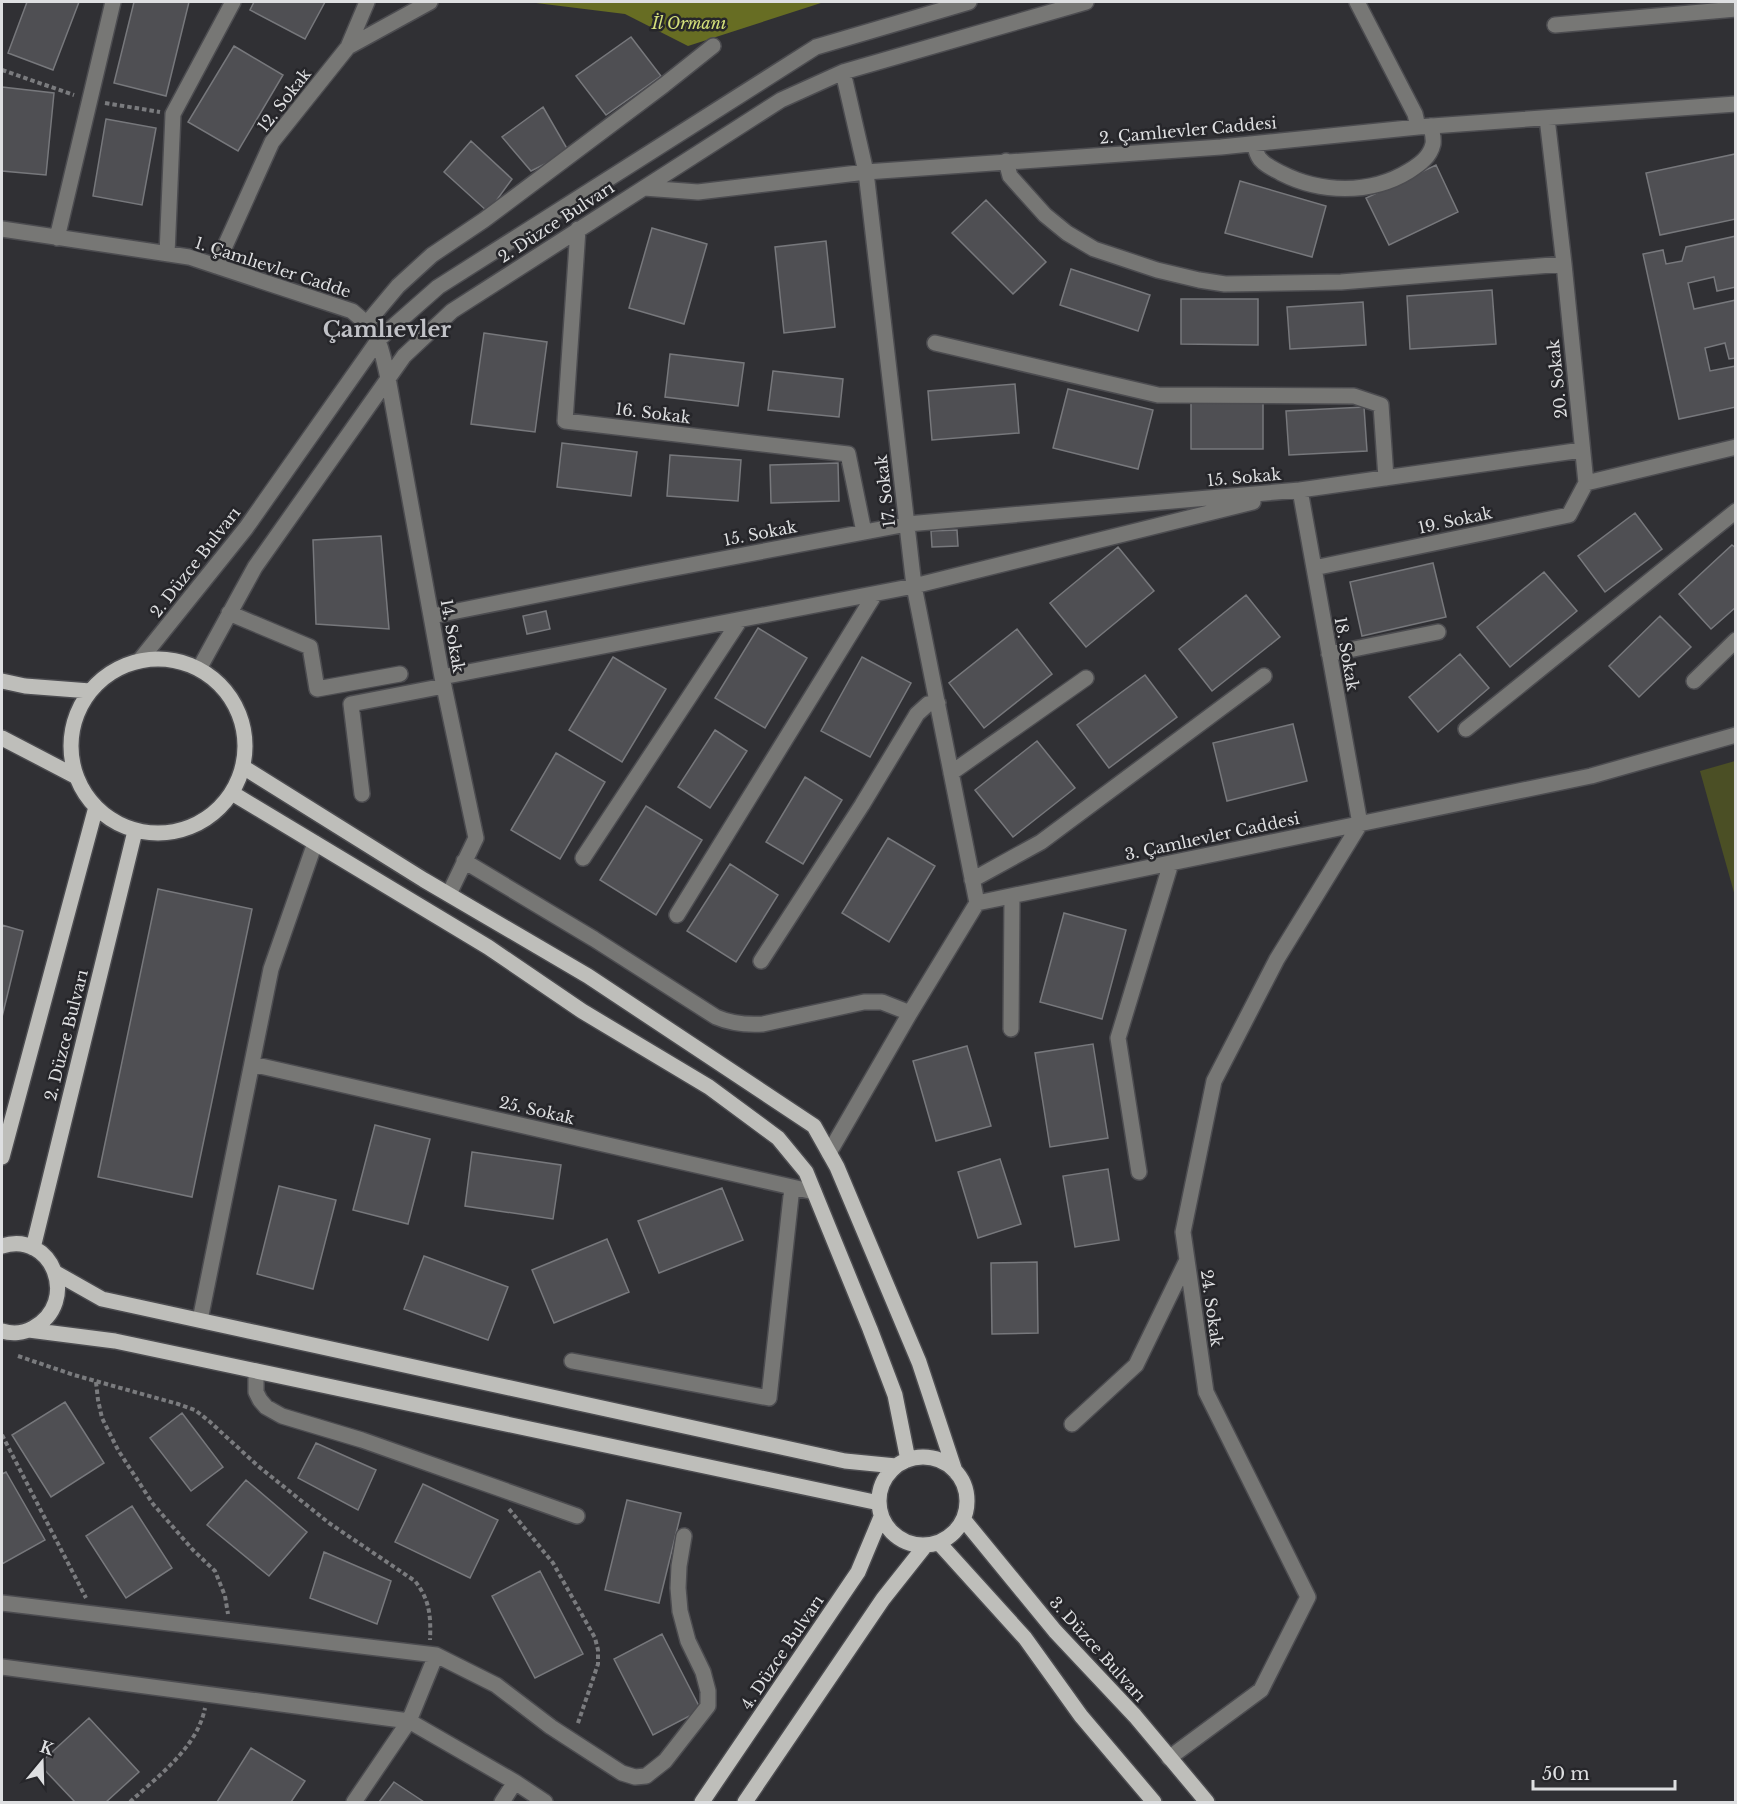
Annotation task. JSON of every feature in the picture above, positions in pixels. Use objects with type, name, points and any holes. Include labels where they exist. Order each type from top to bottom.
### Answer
[{"type":"main road","points":[[170,659],[199,669],[222,686],[238,711],[245,738],[243,767],[232,793],[214,814],[190,828],[163,834],[135,831],[109,819],[89,800],[75,776],[70,746],[75,717],[90,691],[112,671],[140,660],[170,659]]},
{"type":"main road","points":[[2,681],[25,686],[90,691]]},
{"type":"main road","points":[[2,738],[75,776]]},
{"type":"main road","points":[[243,767],[449,894],[588,976],[814,1126],[837,1167],[919,1362],[955,1471]]},
{"type":"main road","points":[[232,793],[488,947],[582,1011],[709,1088],[778,1138],[806,1172],[870,1329],[895,1395],[902,1463]]},
{"type":"main road","name":"2. Düzce Bulvarı","points":[[2,1153],[96,807]]},
{"type":"main road","name":"2. Düzce Bulvarı","points":[[33,1248],[135,831]]},
{"type":"main road","points":[[2,1246],[19,1244],[33,1248],[42,1254],[56,1273],[58,1287],[57,1301],[51,1313],[42,1323],[18,1333],[2,1331]]},
{"type":"main road","points":[[56,1273],[102,1299],[845,1461],[902,1463],[920,1457],[933,1458],[945,1463],[955,1471],[963,1481],[967,1494],[968,1507],[964,1520],[949,1538],[932,1544],[911,1544],[898,1538],[888,1529],[880,1510],[880,1489],[886,1476],[902,1463]]},
{"type":"main road","points":[[29,1330],[115,1341],[880,1510]]},
{"type":"main road","name":"4. Düzce Bulvarı","points":[[702,1803],[858,1572],[880,1510]]},
{"type":"main road","name":"3. Düzce Bulvarı","points":[[964,1520],[1055,1631],[1135,1716],[1207,1803]]},
{"type":"main road","points":[[745,1803],[883,1599],[932,1544]]},
{"type":"main road","points":[[932,1544],[1025,1638],[1081,1716],[1154,1803]]},
{"type":"street","points":[[57,238],[113,2]]},
{"type":"street","points":[[166,254],[173,114],[233,2]]},
{"type":"street","points":[[348,47],[367,2]]},
{"type":"street","name":"12. Sokak","points":[[216,266],[272,142],[348,47],[430,2]]},
{"type":"street","name":"2. Düzce Bulvarı","points":[[140,660],[246,528],[379,339],[438,287],[816,47],[969,2]]},
{"type":"street","name":"2. Düzce Bulvarı","points":[[199,669],[255,567],[388,378],[404,356],[452,311],[781,100],[843,72],[1086,2]]},
{"type":"street","points":[[1254,144],[1259,159],[1290,177],[1317,186],[1363,188],[1390,180],[1421,164],[1432,144],[1425,126],[1415,114],[1357,2]]},
{"type":"street","points":[[1555,25],[1736,9]]},
{"type":"street","points":[[367,323],[398,286],[432,255],[484,220],[664,86],[713,46]]},
{"type":"street","name":"17. Sokak","points":[[843,72],[866,172],[914,586],[977,903]]},
{"type":"street","name":"2. Çamlıevler Caddesi","points":[[644,188],[698,192],[866,172],[1254,144],[1425,126],[1736,104]]},
{"type":"street","name":"20. Sokak","points":[[1547,118],[1586,483]]},
{"type":"street","points":[[1006,161],[1010,176],[1046,215],[1067,233],[1094,249],[1156,270],[1199,280],[1225,284],[1341,282],[1564,264]]},
{"type":"street","name":"1. Çamlıevler Cadde","points":[[2,229],[189,257],[352,312],[367,323],[379,339]]},
{"type":"street","name":"16. Sokak","points":[[578,229],[565,421],[848,454],[864,532]]},
{"type":"street","name":"14. Sokak","points":[[379,339],[443,682],[476,838],[449,894]]},
{"type":"street","points":[[935,343],[1158,395],[1354,396],[1381,405],[1386,478]]},
{"type":"street","points":[[1586,483],[1736,447]]},
{"type":"street","points":[[1300,490],[1582,450]]},
{"type":"street","name":"19. Sokak","points":[[1314,568],[1569,515],[1586,483]]},
{"type":"street","name":"15. Sokak","points":[[432,616],[907,524],[1300,490]]},
{"type":"street","name":"15. Sokak","points":[[362,794],[351,704],[443,682],[914,586],[1300,490]]},
{"type":"street","name":"18. Sokak","points":[[1300,490],[1360,824]]},
{"type":"street","points":[[1466,729],[1736,511]]},
{"type":"street","points":[[678,915],[875,594]]},
{"type":"street","points":[[229,613],[310,646],[317,689],[400,674]]},
{"type":"street","points":[[584,858],[740,620]]},
{"type":"street","points":[[1329,654],[1438,633]]},
{"type":"street","points":[[1694,681],[1736,640]]},
{"type":"street","points":[[972,880],[1041,842],[1264,676]]},
{"type":"street","points":[[951,773],[1086,678]]},
{"type":"street","points":[[761,961],[862,805],[916,714],[928,704],[938,703]]},
{"type":"street","name":"3. Çamlıevler Caddesi","points":[[977,903],[1591,776],[1736,735]]},
{"type":"street","name":"24. Sokak","points":[[1169,1758],[1261,1690],[1308,1597],[1206,1392],[1183,1232],[1214,1081],[1277,958],[1360,824]]},
{"type":"street","points":[[200,1320],[271,969],[315,843]]},
{"type":"street","points":[[464,861],[727,1022],[763,1024],[864,1002],[882,1002],[910,1013]]},
{"type":"street","points":[[1139,1172],[1118,1038],[1171,863]]},
{"type":"street","points":[[1011,1029],[1012,896]]},
{"type":"street","points":[[829,1153],[977,903]]},
{"type":"street","name":"25. Sokak","points":[[252,1064],[814,1192]]},
{"type":"street","points":[[572,1361],[769,1398],[792,1187]]},
{"type":"street","points":[[1072,1424],[1136,1365],[1187,1260]]},
{"type":"street","points":[[256,1371],[256,1392],[266,1407],[273,1412],[372,1443],[577,1516]]},
{"type":"street","points":[[2,1603],[433,1654],[496,1685],[551,1727],[622,1773],[635,1778],[646,1776],[665,1761],[708,1706],[704,1672],[688,1641],[680,1611],[679,1566],[684,1536]]},
{"type":"street","points":[[354,1803],[409,1721],[433,1654]]},
{"type":"street","points":[[2,1667],[409,1721],[515,1782],[545,1803]]},
{"type":"street","points":[[502,1803],[515,1782]]},
{"type":"path","points":[[18,1356],[96,1382],[195,1410],[258,1466],[329,1523],[415,1581],[423,1590],[430,1611],[433,1654]]},
{"type":"path","points":[[96,1382],[102,1418],[136,1480],[172,1528],[216,1571],[225,1596],[228,1630]]},
{"type":"path","points":[[2,1435],[88,1603],[89,1614]]},
{"type":"path","points":[[498,1488],[501,1498],[517,1520],[553,1563],[595,1638],[598,1664],[572,1741]]},
{"type":"path","points":[[130,1803],[185,1749],[204,1714],[208,1695]]},
{"type":"green space","name":"İl Ormanı","points":[[528,2],[824,2],[688,46],[625,14]]},
{"type":"green space","points":[[1736,761],[1735,896],[1700,771]]},
{"type":"building","points":[[27,2],[79,2],[53,70],[8,53]]},
{"type":"building","points":[[134,2],[189,2],[166,96],[114,83]]},
{"type":"building","points":[[254,2],[325,2],[305,39],[250,10]]},
{"type":"building","points":[[631,37],[661,76],[606,115],[576,76]]},
{"type":"building","points":[[234,46],[283,75],[238,151],[188,122]]},
{"type":"building","points":[[2,87],[54,93],[46,175],[2,171]]},
{"type":"building","points":[[543,107],[569,152],[531,171],[502,137]]},
{"type":"building","points":[[106,119],[156,128],[142,205],[93,196]]},
{"type":"building","points":[[471,141],[512,179],[488,212],[444,172]]},
{"type":"building","points":[[1735,154],[1736,219],[1660,235],[1646,173]]},
{"type":"building","points":[[1436,165],[1458,212],[1389,245],[1366,198]]},
{"type":"building","points":[[1240,181],[1326,206],[1312,257],[1225,233]]},
{"type":"building","points":[[986,200],[1046,262],[1013,294],[952,233]]},
{"type":"building","points":[[652,228],[707,244],[684,324],[629,308]]},
{"type":"building","points":[[1736,236],[1736,287],[1717,291],[1714,277],[1688,283],[1694,309],[1736,300],[1736,358],[1729,359],[1725,343],[1705,348],[1710,371],[1736,366],[1736,407],[1679,419],[1643,254],[1663,250],[1666,264],[1682,261],[1686,247]]},
{"type":"building","points":[[826,241],[835,327],[784,333],[775,247]]},
{"type":"building","points":[[1071,269],[1150,295],[1138,331],[1060,305]]},
{"type":"building","points":[[1492,290],[1496,344],[1410,349],[1407,296]]},
{"type":"building","points":[[1181,299],[1258,299],[1258,345],[1181,344]]},
{"type":"building","points":[[1363,302],[1366,345],[1290,349],[1287,307]]},
{"type":"building","points":[[484,333],[547,342],[535,432],[471,424]]},
{"type":"building","points":[[670,354],[744,363],[738,406],[665,397]]},
{"type":"building","points":[[773,371],[843,379],[839,417],[768,410]]},
{"type":"building","points":[[1015,384],[1019,433],[932,440],[928,391]]},
{"type":"building","points":[[1068,389],[1153,410],[1138,469],[1053,448]]},
{"type":"building","points":[[1191,403],[1263,403],[1263,449],[1191,449]]},
{"type":"building","points":[[1364,407],[1367,451],[1289,455],[1286,411]]},
{"type":"building","points":[[562,443],[637,452],[631,496],[557,487]]},
{"type":"building","points":[[670,455],[741,460],[738,501],[667,496]]},
{"type":"building","points":[[838,463],[839,501],[771,503],[770,465]]},
{"type":"building","points":[[1635,513],[1662,549],[1605,592],[1578,556]]},
{"type":"building","points":[[957,530],[958,546],[932,547],[931,531]]},
{"type":"building","points":[[381,536],[389,629],[316,624],[313,540]]},
{"type":"building","points":[[1732,545],[1736,548],[1736,607],[1711,629],[1679,594]]},
{"type":"building","points":[[1118,547],[1154,591],[1086,647],[1050,603]]},
{"type":"building","points":[[1433,563],[1446,617],[1362,636],[1350,582]]},
{"type":"building","points":[[1544,572],[1577,611],[1510,667],[1477,627]]},
{"type":"building","points":[[1246,595],[1280,637],[1212,691],[1179,649]]},
{"type":"building","points":[[546,611],[550,629],[527,634],[523,616]]},
{"type":"building","points":[[1660,616],[1691,647],[1639,697],[1609,666]]},
{"type":"building","points":[[758,628],[807,658],[765,728],[715,698]]},
{"type":"building","points":[[1017,629],[1052,674],[984,728],[949,683]]},
{"type":"building","points":[[1460,654],[1489,688],[1438,732],[1409,697]]},
{"type":"building","points":[[613,657],[666,689],[622,762],[569,730]]},
{"type":"building","points":[[862,657],[911,683],[870,757],[821,731]]},
{"type":"building","points":[[1145,675],[1177,717],[1109,768],[1077,725]]},
{"type":"building","points":[[1293,724],[1307,781],[1227,801],[1213,743]]},
{"type":"building","points":[[715,730],[747,751],[710,808],[678,787]]},
{"type":"building","points":[[1037,741],[1075,788],[1013,837],[975,790]]},
{"type":"building","points":[[556,753],[605,782],[560,859],[511,830]]},
{"type":"building","points":[[805,777],[842,800],[803,864],[766,842]]},
{"type":"building","points":[[646,806],[702,840],[656,915],[600,880]]},
{"type":"building","points":[[888,838],[935,866],[889,942],[842,913]]},
{"type":"building","points":[[730,864],[778,895],[736,962],[687,931]]},
{"type":"building","points":[[158,889],[252,909],[192,1197],[98,1177]]},
{"type":"building","points":[[1064,913],[1126,930],[1102,1019],[1040,1002]]},
{"type":"building","points":[[2,925],[23,931],[2,1017]]},
{"type":"building","points":[[1093,1044],[1108,1138],[1050,1147],[1035,1053]]},
{"type":"building","points":[[967,1046],[991,1126],[936,1141],[913,1061]]},
{"type":"building","points":[[375,1125],[430,1139],[408,1224],[353,1210]]},
{"type":"building","points":[[472,1152],[561,1165],[553,1219],[465,1206]]},
{"type":"building","points":[[1000,1159],[1021,1224],[978,1238],[958,1172]]},
{"type":"building","points":[[1108,1169],[1119,1240],[1075,1247],[1063,1176]]},
{"type":"building","points":[[279,1186],[336,1200],[313,1289],[257,1274]]},
{"type":"building","points":[[722,1188],[743,1240],[659,1273],[638,1221]]},
{"type":"building","points":[[607,1239],[629,1292],[554,1323],[532,1270]]},
{"type":"building","points":[[424,1256],[508,1287],[488,1340],[404,1309]]},
{"type":"building","points":[[1037,1262],[1038,1333],[992,1334],[991,1263]]},
{"type":"building","points":[[65,1402],[104,1463],[51,1497],[12,1435]]},
{"type":"building","points":[[182,1413],[223,1467],[191,1491],[150,1438]]},
{"type":"building","points":[[316,1443],[376,1470],[358,1510],[298,1478]]},
{"type":"building","points":[[6,1472],[45,1540],[2,1564],[2,1474]]},
{"type":"building","points":[[246,1480],[307,1532],[269,1576],[207,1525]]},
{"type":"building","points":[[423,1484],[498,1520],[470,1578],[395,1542]]},
{"type":"building","points":[[627,1500],[681,1513],[659,1603],[605,1590]]},
{"type":"building","points":[[132,1506],[172,1568],[126,1598],[86,1536]]},
{"type":"building","points":[[324,1552],[391,1581],[377,1624],[310,1598]]},
{"type":"building","points":[[540,1571],[583,1654],[535,1678],[492,1596]]},
{"type":"building","points":[[662,1634],[701,1710],[653,1735],[614,1659]]},
{"type":"building","points":[[89,1718],[139,1772],[106,1802],[75,1802],[39,1764]]},
{"type":"building","points":[[251,1748],[305,1781],[291,1802],[217,1802]]},
{"type":"building","points":[[394,1782],[424,1802],[379,1802]]},
{"type":"district","name":"Çamlıevler","points":[[387,329]]}]
